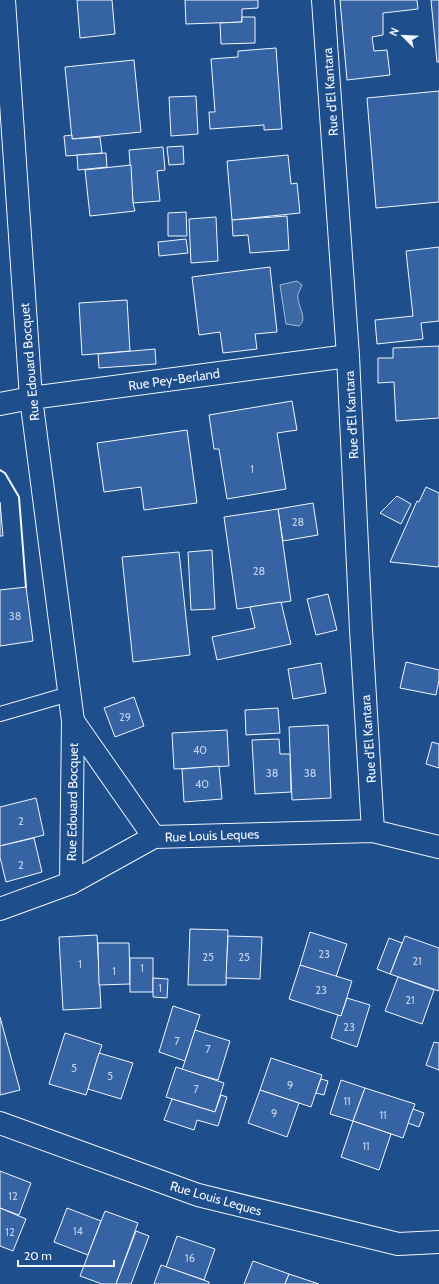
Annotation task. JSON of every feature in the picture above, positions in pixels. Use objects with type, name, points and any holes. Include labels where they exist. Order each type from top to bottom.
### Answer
[{"type":"street","name":"Rue Edouard Bocquet","points":[[4,0],[31,398],[73,721],[71,882]]},
{"type":"street","name":"Rue d'El Kantara","points":[[323,0],[348,356],[361,638],[374,831]]},
{"type":"street","name":"Rue Pey-Berland","points":[[0,404],[31,398],[348,356]]},
{"type":"street","name":"Rue Edouard Bocquet","points":[[73,721],[154,837]]},
{"type":"street","name":"Rue Louis Leques","points":[[0,909],[71,882],[154,837],[374,831],[439,847]]},
{"type":"street","name":"Rue Louis Leques","points":[[0,1123],[198,1195],[398,1244],[439,1242]]},
{"type":"lane","points":[[0,714],[69,694]]},
{"type":"water","points":[[297,281],[302,285],[298,298],[303,319],[299,326],[286,324],[280,285]]},
{"type":"building","points":[[77,0],[112,0],[115,34],[80,38]]},
{"type":"building","points":[[185,0],[258,0],[258,8],[242,9],[242,22],[186,24]]},
{"type":"building","points":[[340,0],[417,0],[418,9],[383,13],[383,35],[372,37],[374,51],[387,50],[390,75],[347,80]]},
{"type":"building","points":[[431,0],[439,0],[439,62],[437,62]]},
{"type":"building","points":[[242,17],[255,17],[255,43],[221,44],[220,23],[242,22]]},
{"type":"building","points":[[276,48],[282,129],[264,130],[264,125],[210,129],[209,112],[215,112],[211,59],[238,57],[238,51]]},
{"type":"building","points":[[134,60],[141,132],[72,139],[65,67]]},
{"type":"building","points":[[439,91],[439,202],[376,208],[367,98]]},
{"type":"building","points":[[196,96],[198,134],[171,136],[169,97]]},
{"type":"building","points":[[72,135],[72,139],[100,137],[102,153],[66,156],[64,136]]},
{"type":"building","points":[[183,146],[184,164],[169,165],[167,147]]},
{"type":"building","points":[[163,147],[165,170],[157,171],[160,201],[133,203],[129,150]]},
{"type":"building","points":[[106,153],[107,167],[78,170],[77,155]]},
{"type":"building","points":[[288,155],[291,184],[297,183],[300,213],[232,220],[227,161]]},
{"type":"building","points":[[131,165],[133,203],[135,211],[90,216],[85,170]]},
{"type":"building","points":[[186,212],[187,236],[168,236],[168,213]]},
{"type":"building","points":[[287,216],[289,250],[250,253],[248,235],[233,236],[232,220]]},
{"type":"building","points":[[216,217],[218,261],[191,263],[189,219]]},
{"type":"building","points":[[186,239],[188,253],[159,256],[158,242]]},
{"type":"building","points":[[439,247],[439,321],[421,323],[423,339],[377,344],[375,320],[413,316],[406,251]]},
{"type":"building","points":[[270,267],[277,332],[255,334],[257,349],[223,353],[220,332],[199,335],[192,277]]},
{"type":"building","points":[[127,300],[130,351],[82,355],[79,303]]},
{"type":"building","points":[[439,346],[439,418],[396,421],[394,382],[378,383],[378,358],[393,358],[393,348]]},
{"type":"building","points":[[155,349],[156,364],[99,368],[98,354]]},
{"type":"building","points":[[292,401],[297,430],[277,433],[286,489],[227,499],[219,449],[214,449],[209,415]]},
{"type":"building","points":[[187,430],[197,503],[144,510],[141,487],[104,492],[97,443]]},
{"type":"building","points":[[426,487],[439,493],[438,567],[390,562],[417,501],[419,502]]},
{"type":"building","points":[[397,496],[411,504],[401,524],[380,513]]},
{"type":"building","points":[[0,502],[3,536],[0,536]]},
{"type":"building","points":[[313,503],[318,535],[283,541],[278,509]]},
{"type":"building","points":[[278,509],[291,601],[237,609],[224,517]]},
{"type":"building","points":[[212,550],[215,609],[191,610],[188,552]]},
{"type":"building","points":[[179,552],[190,655],[133,662],[122,557]]},
{"type":"building","points":[[26,587],[33,641],[0,646],[0,590]]},
{"type":"building","points":[[328,594],[337,630],[316,635],[307,599]]},
{"type":"building","points":[[281,602],[291,644],[217,660],[212,637],[255,628],[250,607]]},
{"type":"building","points":[[406,662],[439,670],[436,695],[400,688]]},
{"type":"building","points":[[321,663],[326,693],[293,699],[288,669]]},
{"type":"building","points":[[134,697],[144,726],[115,737],[104,708]]},
{"type":"building","points":[[278,708],[280,733],[246,735],[245,710]]},
{"type":"building","points":[[328,725],[331,798],[292,800],[289,727]]},
{"type":"building","points":[[227,730],[229,766],[174,769],[172,733]]},
{"type":"building","points":[[279,739],[280,754],[290,754],[291,792],[255,794],[252,740]]},
{"type":"building","points":[[432,742],[439,744],[439,768],[426,764]]},
{"type":"building","points":[[219,766],[222,799],[184,802],[182,769]]},
{"type":"building","points":[[36,798],[44,835],[0,846],[0,807]]},
{"type":"building","points":[[34,838],[42,872],[6,882],[0,857],[0,846]]},
{"type":"building","points":[[190,929],[228,930],[226,985],[188,985]]},
{"type":"building","points":[[310,932],[347,944],[336,977],[300,965]]},
{"type":"building","points":[[97,935],[101,1008],[63,1010],[59,937]]},
{"type":"building","points":[[228,936],[262,937],[260,979],[226,978]]},
{"type":"building","points":[[405,936],[439,948],[439,991],[390,974]]},
{"type":"building","points":[[389,938],[402,943],[390,974],[377,969]]},
{"type":"building","points":[[98,943],[129,943],[130,984],[99,985]]},
{"type":"building","points":[[130,958],[153,958],[153,992],[130,992]]},
{"type":"building","points":[[300,965],[352,981],[341,1016],[289,999]]},
{"type":"building","points":[[398,977],[434,990],[422,1024],[385,1011]]},
{"type":"building","points":[[153,978],[168,979],[167,998],[153,997]]},
{"type":"building","points":[[347,998],[370,1005],[357,1047],[331,1038],[338,1015],[341,1016]]},
{"type":"building","points":[[173,1006],[200,1015],[185,1061],[159,1052]]},
{"type":"building","points":[[0,1017],[20,1090],[0,1095]]},
{"type":"building","points":[[195,1030],[230,1041],[218,1080],[182,1070]]},
{"type":"building","points":[[65,1033],[102,1045],[86,1095],[49,1084]]},
{"type":"building","points":[[434,1042],[439,1043],[439,1070],[426,1065]]},
{"type":"building","points":[[99,1053],[133,1063],[121,1099],[88,1089]]},
{"type":"building","points":[[271,1058],[322,1075],[311,1107],[260,1090]]},
{"type":"building","points":[[176,1067],[224,1083],[215,1112],[166,1097]]},
{"type":"building","points":[[321,1079],[328,1081],[324,1095],[316,1093]]},
{"type":"building","points":[[341,1080],[365,1088],[353,1121],[330,1114]]},
{"type":"building","points":[[365,1088],[415,1104],[403,1138],[353,1121]]},
{"type":"building","points":[[260,1090],[299,1103],[287,1137],[248,1123]]},
{"type":"building","points":[[221,1095],[227,1097],[218,1126],[197,1120],[194,1130],[164,1120],[172,1099],[215,1112]]},
{"type":"building","points":[[413,1109],[424,1113],[419,1127],[408,1123]]},
{"type":"building","points":[[353,1121],[391,1134],[379,1170],[341,1157]]},
{"type":"building","points":[[0,1171],[31,1183],[19,1215],[0,1208]]},
{"type":"building","points":[[0,1208],[26,1219],[13,1251],[0,1246]]},
{"type":"building","points":[[67,1208],[101,1221],[88,1255],[54,1242]]},
{"type":"building","points":[[105,1211],[138,1223],[116,1284],[102,1284],[80,1276]]},
{"type":"building","points":[[136,1231],[149,1236],[131,1284],[116,1284]]},
{"type":"building","points":[[177,1236],[215,1249],[204,1280],[166,1267]]},
{"type":"building","points":[[253,1261],[289,1274],[285,1284],[244,1284]]},
{"type":"building","points":[[161,1265],[209,1282],[209,1284],[154,1284]]},
{"type":"building","points":[[289,1274],[319,1284],[285,1284]]},
{"type":"wall","points":[[0,470],[5,473],[19,497],[26,587]]}]
